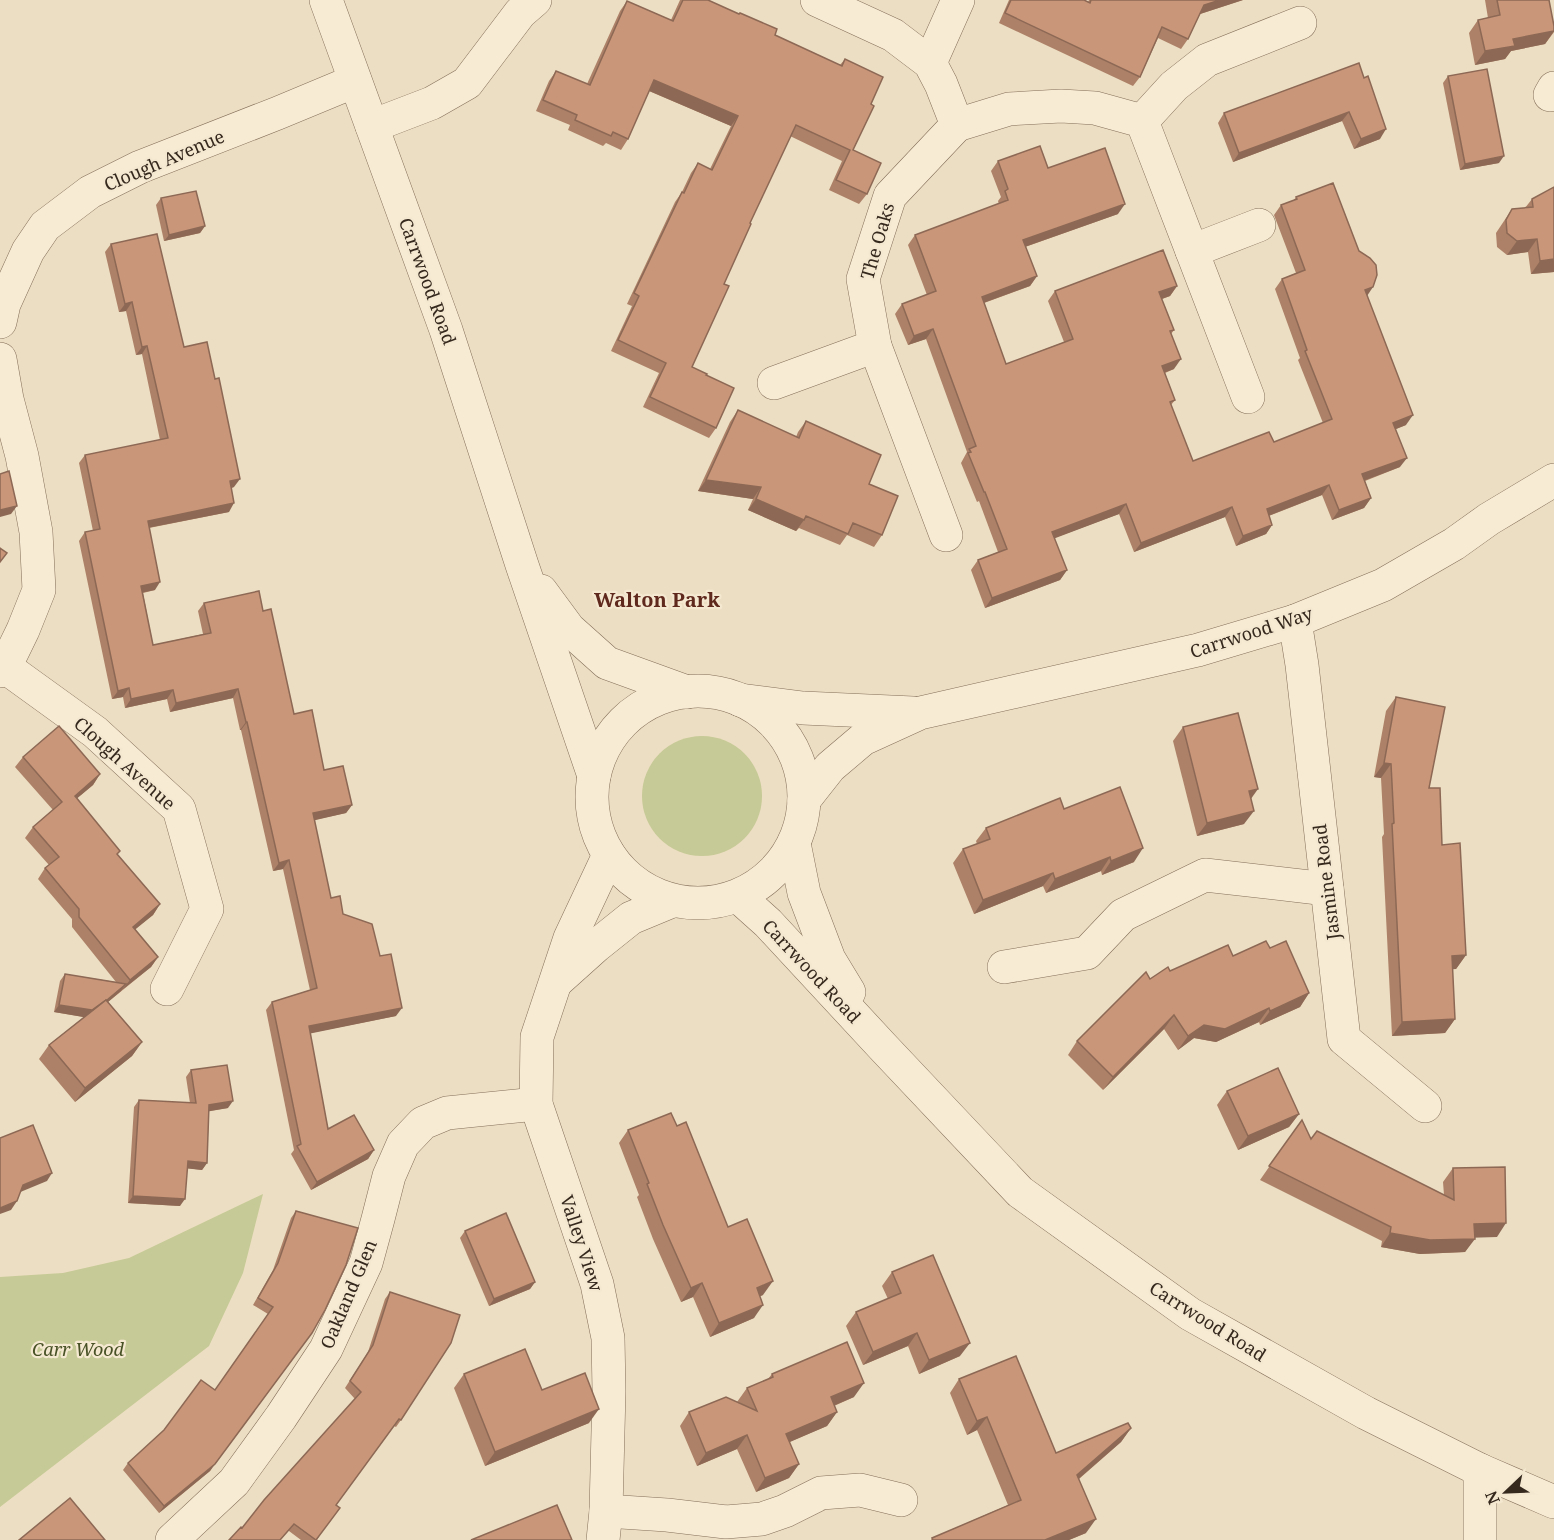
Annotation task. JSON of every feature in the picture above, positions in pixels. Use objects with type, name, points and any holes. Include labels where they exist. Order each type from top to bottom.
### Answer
[{"type":"street","name":"Carrwood Road","points":[[326,0],[446,330],[522,565],[594,776]]},
{"type":"street","points":[[372,126],[432,103],[467,83],[520,13],[535,0]]},
{"type":"street","points":[[817,0],[893,35],[930,63],[957,125],[1009,110],[1061,106],[1095,108],[1142,122]]},
{"type":"street","points":[[930,63],[958,0]]},
{"type":"street","points":[[1142,122],[1174,86],[1207,60],[1300,23]]},
{"type":"street","name":"Clough Avenue","points":[[0,322],[4,304],[28,250],[45,226],[90,192],[140,167],[355,81]]},
{"type":"street","points":[[1142,122],[1248,397]]},
{"type":"street","name":"The Oaks","points":[[946,535],[875,346],[863,279],[890,196],[957,125]]},
{"type":"street","points":[[1192,251],[1259,225]]},
{"type":"street","points":[[774,383],[875,346]]},
{"type":"street","name":"Clough Avenue","points":[[0,359],[36,532],[39,590],[23,630],[2,669],[95,732],[179,808],[207,909],[167,989]]},
{"type":"street","name":"Carrwood Way","points":[[804,801],[830,768],[863,739],[920,713],[1198,650],[1295,621],[1383,585],[1454,544],[1489,519],[1554,480]]},
{"type":"street","name":"Carrwood Road","points":[[522,565],[569,629],[607,663],[687,692]]},
{"type":"street","name":"Jasmine Road","points":[[1295,621],[1344,1040],[1425,1106]]},
{"type":"street","points":[[687,692],[716,693],[740,700],[762,713],[781,730],[794,752],[802,776],[804,801],[802,822],[794,843],[776,870],[739,897],[711,903],[672,901],[636,884],[609,855],[597,831],[591,804],[594,776],[601,754],[612,735],[628,717],[646,704],[668,695],[687,692]]},
{"type":"street","name":"Carrwood Way","points":[[740,700],[803,708],[920,713]]},
{"type":"street","name":"Carrwood Road","points":[[794,843],[804,893],[829,959],[883,1047]]},
{"type":"street","name":"Valley View","points":[[609,855],[570,938],[537,1037],[536,1104],[597,1284],[608,1338],[609,1391],[605,1525],[667,1515],[726,1522],[762,1519],[821,1493],[860,1490],[901,1500]]},
{"type":"street","points":[[1004,966],[1087,953],[1123,915],[1205,875],[1327,889]]},
{"type":"street","name":"Carrwood Road","points":[[739,897],[768,923],[1020,1192],[1190,1314],[1366,1413],[1480,1470],[1554,1502]]},
{"type":"street","name":"Valley View","points":[[556,982],[631,918],[672,901]]},
{"type":"street","name":"Oakland Glen","points":[[172,1540],[234,1482],[326,1349],[366,1263],[389,1176],[403,1144],[423,1123],[447,1113],[536,1104]]},
{"type":"street","points":[[1480,1470],[1480,1540]]},
{"type":"green space","points":[[702,736],[725,741],[744,754],[757,773],[762,796],[757,819],[744,838],[725,851],[702,856],[679,851],[660,838],[647,819],[642,796],[647,773],[660,754],[679,741]]},
{"type":"green space","name":"Carr Wood","points":[[263,1194],[243,1273],[209,1346],[0,1507],[0,1277],[63,1273],[129,1258]]},
{"type":"building","points":[[683,0],[708,0],[777,29],[775,35],[842,66],[845,59],[883,77],[871,104],[874,106],[853,150],[881,163],[867,194],[836,180],[850,150],[796,125],[750,223],[724,284],[729,286],[692,367],[734,388],[716,428],[650,397],[666,363],[618,340],[639,296],[634,293],[682,192],[684,193],[698,163],[712,170],[738,116],[654,80],[628,139],[613,132],[611,136],[575,120],[577,115],[543,100],[556,71],[590,85],[627,1],[673,21]]},
{"type":"building","points":[[1011,0],[1084,0],[1090,3],[1091,0],[1220,0],[1204,5],[1188,39],[1162,27],[1140,77],[1005,13]]},
{"type":"building","points":[[1497,0],[1549,0],[1554,31],[1513,39],[1515,46],[1485,51],[1478,20],[1500,15]]},
{"type":"building","points":[[1359,63],[1364,78],[1368,76],[1386,129],[1361,139],[1349,112],[1239,153],[1224,113]]},
{"type":"building","points":[[1487,69],[1504,156],[1465,164],[1448,76]]},
{"type":"building","points":[[1040,146],[1048,168],[1105,148],[1125,204],[1023,240],[1037,276],[982,297],[1006,364],[1073,339],[1055,291],[1163,250],[1177,286],[1159,292],[1174,330],[1170,331],[1181,359],[1162,366],[1175,400],[1170,402],[1193,461],[1269,432],[1274,442],[1332,419],[1305,351],[1307,350],[1282,279],[1305,270],[1281,205],[1333,183],[1359,251],[1376,265],[1377,275],[1373,287],[1365,290],[1413,415],[1393,423],[1407,458],[1362,474],[1371,498],[1339,510],[1329,485],[1267,509],[1272,525],[1243,536],[1232,507],[1141,543],[1126,504],[1052,532],[1067,570],[992,598],[978,560],[1007,549],[968,453],[971,452],[969,449],[976,446],[933,329],[914,336],[902,304],[936,291],[915,235],[1008,200],[1005,191],[1008,189],[998,161]]},
{"type":"building","points":[[1554,187],[1554,259],[1540,261],[1537,239],[1517,241],[1507,233],[1506,220],[1512,209],[1533,207],[1532,199]]},
{"type":"building","points":[[196,191],[205,226],[169,235],[161,198]]},
{"type":"building","points":[[157,234],[184,347],[207,342],[215,379],[219,378],[240,479],[230,481],[234,503],[148,521],[160,582],[141,586],[153,645],[211,633],[204,603],[259,591],[263,611],[271,609],[294,714],[312,710],[324,770],[343,766],[352,805],[313,813],[331,898],[340,896],[343,914],[372,924],[380,956],[391,954],[402,1008],[309,1026],[328,1129],[354,1115],[374,1150],[317,1182],[297,1146],[301,1144],[272,1002],[317,988],[289,860],[279,863],[238,689],[176,703],[173,690],[131,699],[129,688],[118,691],[85,532],[100,529],[85,455],[168,438],[147,346],[142,347],[132,302],[125,304],[111,244]]},
{"type":"building","points":[[738,410],[799,438],[806,421],[881,455],[869,484],[898,496],[882,535],[853,523],[848,534],[806,516],[804,520],[756,499],[761,487],[706,480]]},
{"type":"building","points":[[9,471],[17,506],[0,510],[0,474]]},
{"type":"building","points":[[0,548],[7,553],[0,562]]},
{"type":"building","points":[[1396,697],[1445,707],[1429,788],[1440,788],[1442,845],[1460,843],[1466,955],[1452,956],[1455,1019],[1402,1022],[1391,764],[1384,763]]},
{"type":"building","points":[[1238,713],[1258,789],[1249,791],[1254,811],[1207,823],[1183,727]]},
{"type":"building","points":[[59,726],[100,774],[75,796],[120,851],[117,854],[160,904],[133,927],[158,957],[130,980],[79,917],[79,909],[45,868],[59,857],[33,827],[62,802],[23,757]]},
{"type":"building","points":[[1120,787],[1143,848],[1111,861],[1110,857],[1055,879],[1053,873],[983,900],[963,849],[990,839],[986,828],[1060,798],[1064,809]]},
{"type":"building","points":[[1266,941],[1270,948],[1286,941],[1309,993],[1270,1011],[1269,1008],[1225,1029],[1204,1025],[1188,1036],[1174,1015],[1113,1077],[1077,1041],[1146,972],[1150,979],[1168,967],[1170,971],[1228,945],[1233,956]]},
{"type":"building","points":[[65,974],[126,984],[92,1010],[59,1005]]},
{"type":"building","points":[[106,1000],[142,1042],[85,1088],[49,1045]]},
{"type":"building","points":[[227,1065],[233,1101],[209,1105],[207,1163],[188,1161],[185,1199],[133,1196],[139,1100],[196,1103],[191,1070]]},
{"type":"building","points":[[1278,1068],[1299,1114],[1248,1136],[1227,1091]]},
{"type":"building","points":[[671,1113],[677,1126],[686,1122],[728,1227],[747,1219],[773,1281],[757,1288],[763,1305],[719,1323],[702,1283],[691,1288],[663,1225],[628,1130]]},
{"type":"building","points":[[1302,1120],[1311,1139],[1317,1131],[1454,1200],[1453,1168],[1505,1167],[1506,1223],[1474,1224],[1475,1239],[1430,1240],[1390,1233],[1391,1227],[1269,1166]]},
{"type":"building","points":[[33,1125],[52,1173],[23,1185],[17,1201],[0,1208],[0,1138]]},
{"type":"building","points":[[296,1211],[358,1228],[346,1265],[312,1333],[215,1464],[164,1506],[128,1463],[164,1430],[201,1380],[215,1390],[273,1307],[258,1298],[278,1263]]},
{"type":"building","points":[[506,1213],[535,1282],[494,1299],[465,1231]]},
{"type":"building","points":[[933,1255],[970,1343],[929,1360],[917,1333],[873,1352],[856,1312],[901,1293],[892,1272]]},
{"type":"building","points":[[390,1292],[460,1315],[451,1343],[401,1420],[399,1419],[336,1505],[340,1508],[316,1540],[294,1524],[280,1540],[229,1540],[361,1392],[350,1381],[373,1345]]},
{"type":"building","points":[[847,1342],[864,1383],[831,1397],[837,1412],[786,1434],[799,1464],[765,1478],[747,1435],[706,1453],[689,1412],[726,1397],[757,1411],[747,1388],[773,1377],[772,1374]]},
{"type":"building","points":[[525,1349],[542,1390],[585,1373],[599,1409],[495,1452],[464,1374]]},
{"type":"building","points":[[1016,1356],[1056,1453],[1128,1423],[1131,1428],[1077,1475],[1096,1519],[1045,1540],[933,1540],[932,1538],[1021,1500],[987,1417],[977,1421],[959,1379]]},
{"type":"building","points":[[70,1498],[105,1540],[19,1540]]},
{"type":"building","points":[[557,1505],[572,1540],[471,1540]]},
{"type":"district","name":"Walton Park","points":[[657,599]]}]
